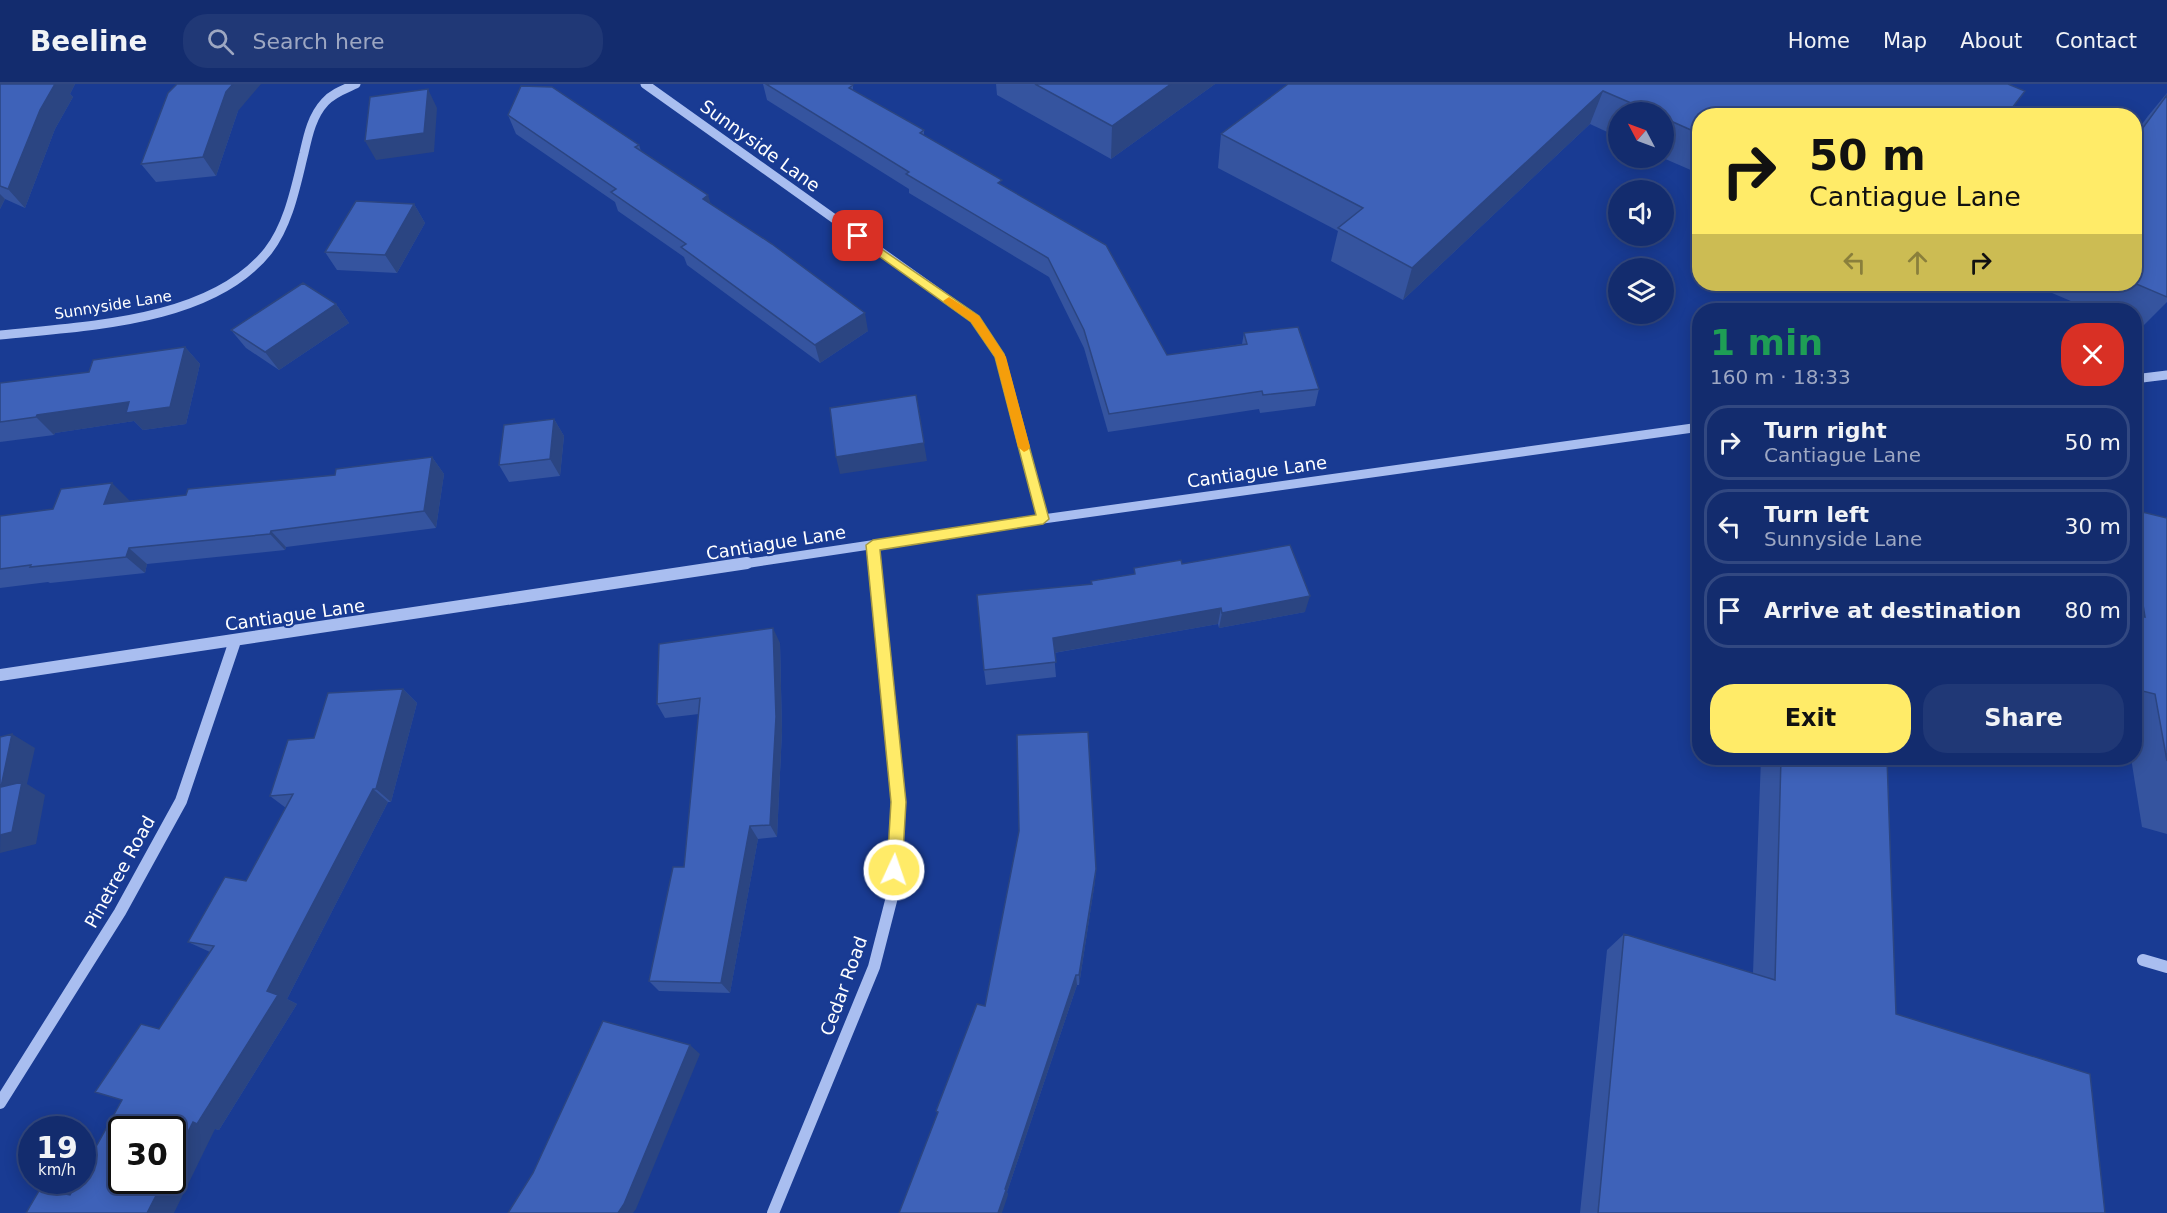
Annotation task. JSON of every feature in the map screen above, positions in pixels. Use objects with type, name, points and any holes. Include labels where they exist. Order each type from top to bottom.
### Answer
[{"type":"street","name":"Sunnyside Lane","points":[[0,335],[110,322],[183,307],[240,278],[269,250],[293,198],[312,121],[325,103],[338,92],[356,84]]},
{"type":"street","name":"Sunnyside Lane","points":[[645,84],[975,319],[1000,357],[1043,519]]},
{"type":"street","points":[[2142,378],[2167,375]]},
{"type":"street","name":"Cantiague Lane","points":[[0,675],[1043,519],[1692,428]]},
{"type":"street","name":"Cedar Road","points":[[773,1213],[874,967],[893,893],[898,802],[873,545]]},
{"type":"street","name":"Pinetree Road","points":[[0,1102],[120,912],[181,801],[234,641]]},
{"type":"street","points":[[2143,960],[2167,967]]},
{"type":"building","points":[[0,84],[55,84],[40,110],[8,189],[0,186]]},
{"type":"building","points":[[177,84],[233,84],[226,92],[203,157],[141,164],[168,93]]},
{"type":"building","points":[[766,84],[853,85],[849,88],[924,130],[920,133],[1002,180],[998,183],[1106,245],[1167,355],[1247,344],[1244,333],[1298,327],[1319,389],[1263,395],[1262,391],[1109,414],[1084,330],[1048,258],[906,174],[909,172]]},
{"type":"building","points":[[1035,84],[1171,84],[1112,126]]},
{"type":"building","points":[[1288,84],[2008,84],[2025,91],[2012,108],[1692,108],[1692,130],[1674,122],[1674,102],[1629,102],[1603,91],[1412,268],[1338,228],[1363,208],[1221,134]]},
{"type":"building","points":[[521,86],[552,87],[639,145],[635,147],[708,195],[703,199],[772,244],[865,313],[815,345],[681,247],[686,244],[611,192],[616,189],[508,115]]},
{"type":"building","points":[[428,89],[424,133],[365,141],[370,97]]},
{"type":"building","points":[[2167,95],[2167,297],[2142,286],[2142,129]]},
{"type":"building","points":[[356,201],[414,204],[385,255],[325,252]]},
{"type":"building","points":[[303,283],[336,304],[265,352],[231,330]]},
{"type":"building","points":[[185,347],[170,407],[126,413],[129,402],[0,422],[0,383],[89,372],[93,360]]},
{"type":"building","points":[[916,395],[924,443],[836,457],[830,408]]},
{"type":"building","points":[[554,419],[550,459],[499,465],[504,425]]},
{"type":"building","points":[[432,457],[424,511],[271,531],[270,534],[129,548],[126,557],[0,569],[0,516],[53,509],[61,489],[112,483],[104,504],[186,495],[188,489],[335,475],[336,469]]},
{"type":"building","points":[[2142,512],[2167,518],[2167,761],[2155,694],[2142,691],[2142,616],[2145,617],[2142,598]]},
{"type":"building","points":[[1290,545],[1310,596],[1222,613],[1221,608],[1053,638],[1056,662],[984,670],[977,595],[1092,584],[1091,581],[1135,574],[1134,568],[1181,560],[1182,564]]},
{"type":"building","points":[[773,628],[776,717],[770,825],[750,826],[721,983],[649,981],[673,867],[684,867],[700,698],[657,704],[659,644]]},
{"type":"building","points":[[403,689],[376,789],[373,789],[267,991],[278,995],[197,1124],[193,1122],[186,1136],[186,1116],[113,1116],[122,1100],[95,1092],[141,1024],[159,1029],[214,946],[188,942],[225,877],[246,881],[293,794],[270,796],[288,740],[314,738],[328,693]]},
{"type":"building","points":[[1088,732],[1096,869],[1079,975],[1076,975],[998,1213],[899,1213],[977,1004],[985,1006],[1019,831],[1017,735]]},
{"type":"building","points":[[12,734],[1,787],[22,782],[12,832],[0,835],[0,737]]},
{"type":"building","points":[[1781,765],[1887,765],[1896,1014],[2090,1074],[2105,1213],[1598,1213],[1624,934],[1775,980]]},
{"type":"building","points":[[603,1021],[690,1045],[624,1204],[618,1213],[508,1213],[533,1173]]},
{"type":"building","points":[[108,1125],[108,1194],[157,1194],[147,1213],[26,1213],[37,1194],[96,1194],[96,1147]]},
{"type":"slow traffic","points":[[949,301],[975,319],[1000,357],[1024,447]]},
{"type":"route","points":[[858,236],[975,319],[1000,357],[1043,519],[873,545],[898,802],[894,870]]}]
